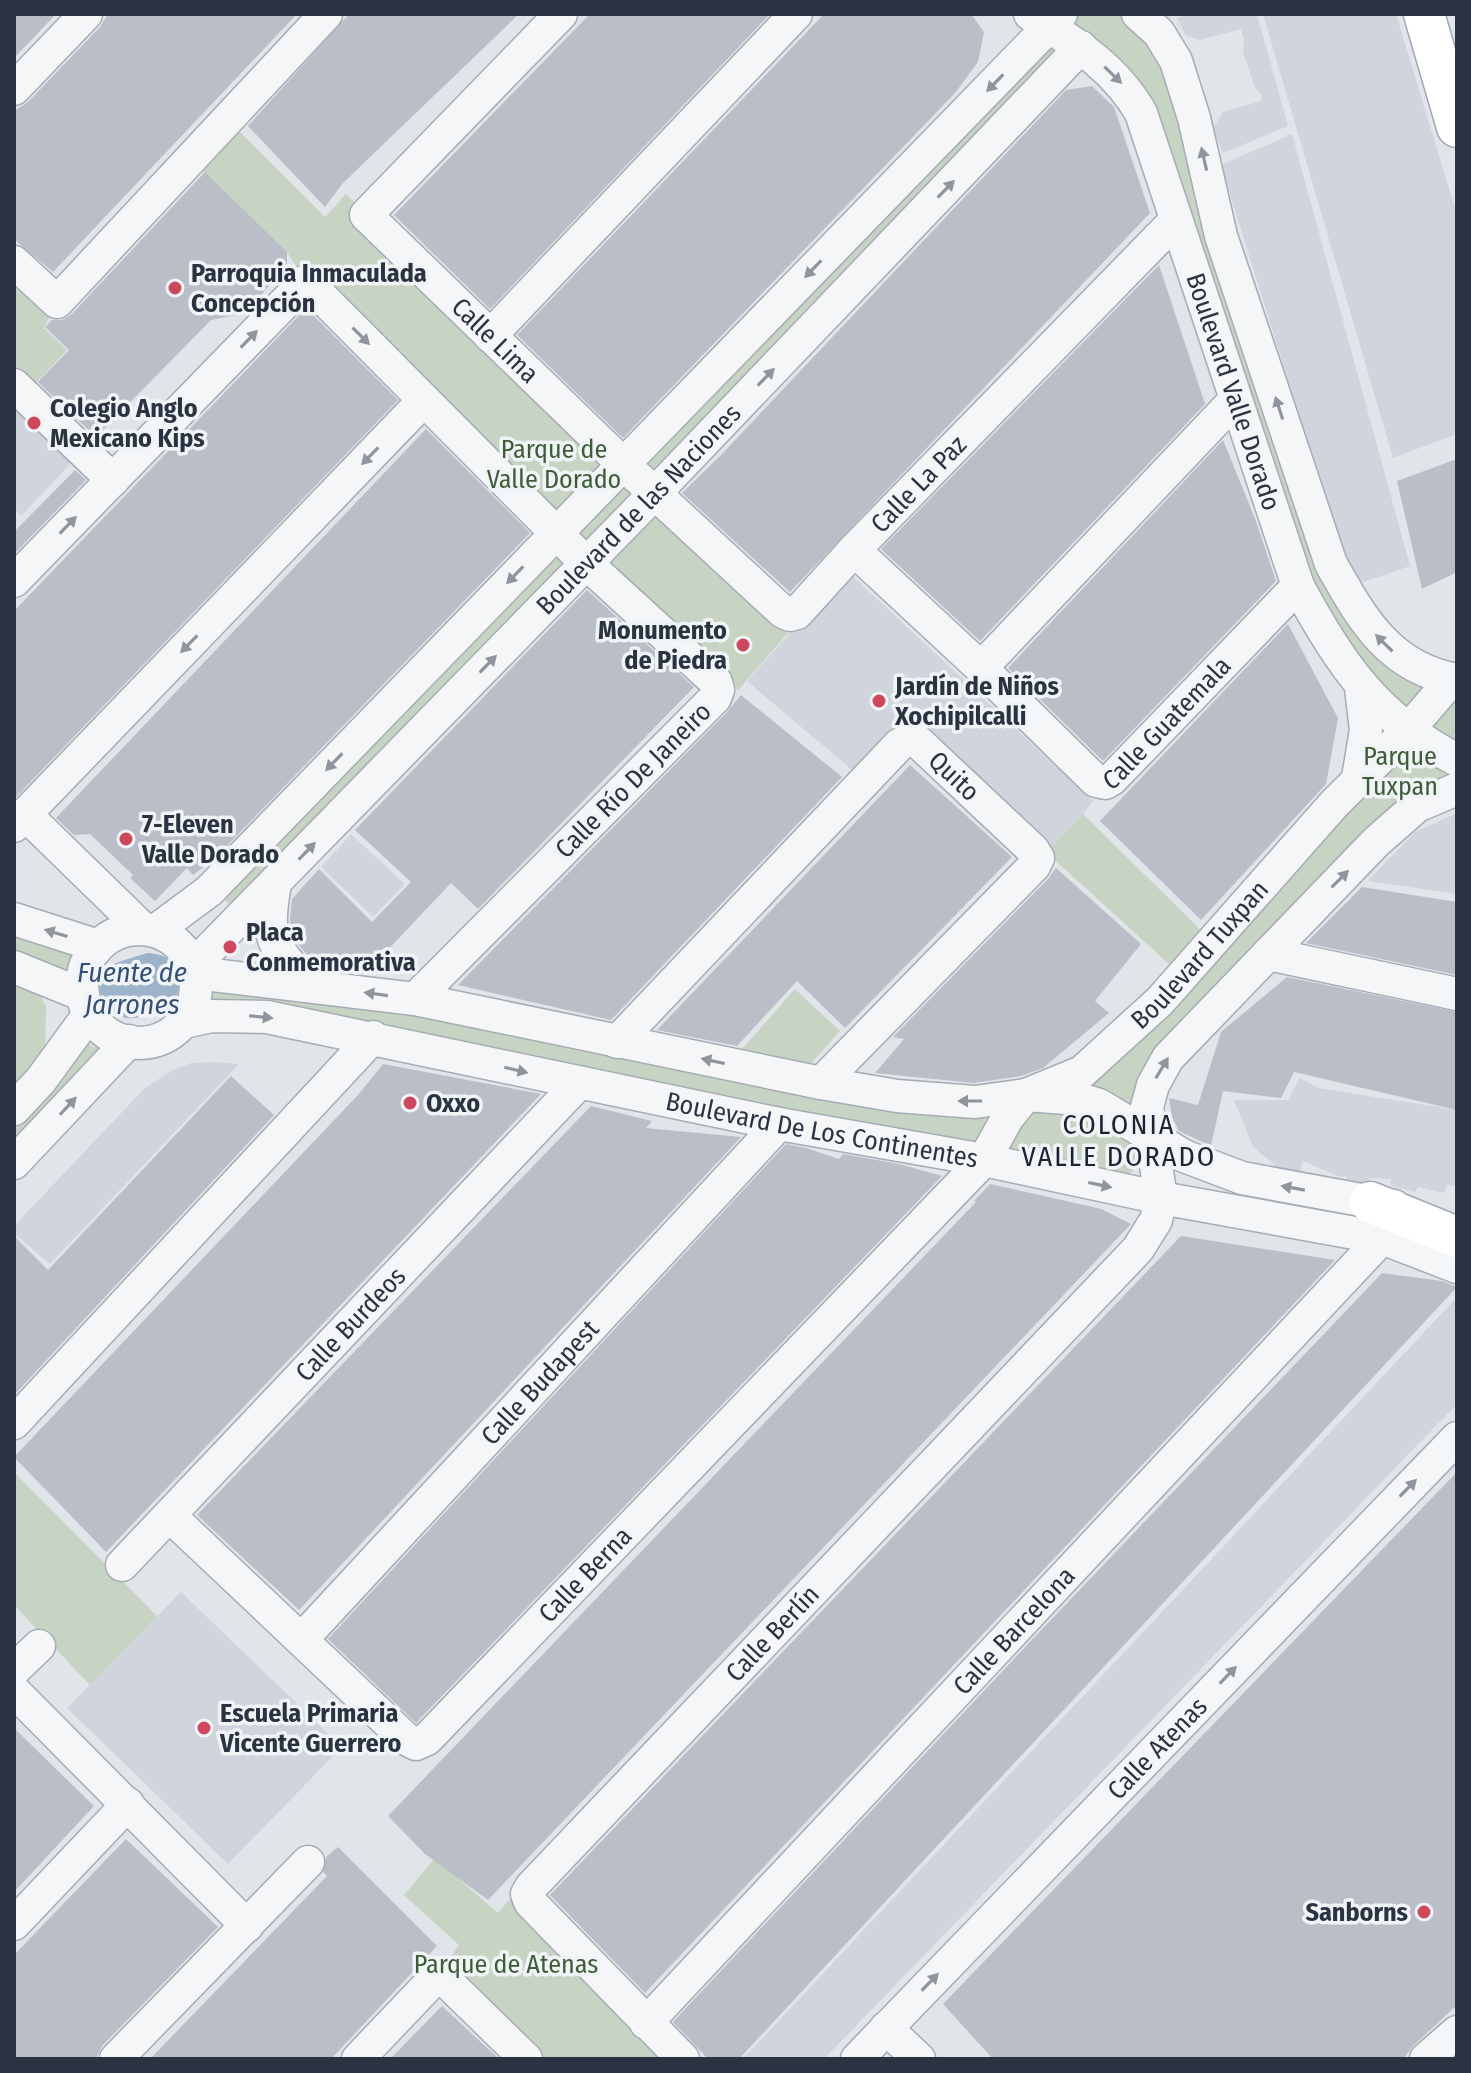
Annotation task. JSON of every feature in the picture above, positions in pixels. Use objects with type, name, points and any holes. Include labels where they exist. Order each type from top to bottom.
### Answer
[{"type":"main road","points":[[1424,14],[1454,103]]},
{"type":"main road","points":[[1376,1220],[1457,1237]]},
{"type":"street","points":[[14,89],[86,14]]},
{"type":"street","points":[[14,262],[57,302],[326,14]]},
{"type":"street","name":"Calle Lima","points":[[561,14],[366,213],[655,493]]},
{"type":"street","points":[[490,336],[796,14]]},
{"type":"street","name":"Boulevard Valle Dorado","points":[[1047,18],[1112,72],[1129,91],[1141,113],[1298,586],[1332,646],[1361,688],[1408,730],[1457,760]]},
{"type":"street","name":"Boulevard de las Naciones","points":[[149,930],[209,891],[556,533],[1047,18]]},
{"type":"street","name":"Boulevard Valle Dorado","points":[[1152,20],[1176,61],[1189,99],[1221,236],[1331,564],[1354,605],[1375,634],[1399,658],[1422,670],[1454,679]]},
{"type":"street","name":"Boulevard de las Naciones","points":[[194,969],[1081,47]]},
{"type":"street","points":[[1141,113],[1189,99]]},
{"type":"street","name":"Calle La Paz","points":[[655,493],[783,612],[790,615],[797,613],[854,550],[1176,220]]},
{"type":"street","points":[[14,581],[306,281],[586,563]]},
{"type":"street","points":[[14,385],[113,480]]},
{"type":"street","points":[[14,967],[86,1004],[106,1031],[129,1041],[159,1039],[184,1022],[195,998],[194,969],[184,950],[171,939],[149,930],[20,820],[424,400]]},
{"type":"street","points":[[981,668],[1235,400]]},
{"type":"street","name":"Calle Guatemala","points":[[854,550],[1096,781],[1105,783],[1298,586]]},
{"type":"street","name":"Calle Río De Janeiro","points":[[415,999],[715,698],[718,690],[716,682],[586,563]]},
{"type":"street","name":"Boulevard Tuxpan","points":[[1026,1095],[1082,1072],[1160,1001],[1358,778],[1408,730],[1454,679]]},
{"type":"street","points":[[1358,778],[1366,730],[1361,688]]},
{"type":"street","name":"Quito","points":[[617,1042],[899,745],[908,740],[917,741],[1038,858],[1034,866],[821,1083]]},
{"type":"street","name":"Boulevard Tuxpan","points":[[1161,1198],[1147,1107],[1153,1085],[1168,1058],[1336,882],[1411,812],[1457,789]]},
{"type":"street","points":[[275,884],[270,911],[274,945],[310,985]]},
{"type":"street","points":[[14,919],[98,946]]},
{"type":"street","points":[[14,1109],[41,1080],[86,1004],[83,977],[88,960],[98,946],[119,933],[149,930]]},
{"type":"street","points":[[1268,954],[1457,994]]},
{"type":"street","name":"Boulevard De Los Continentes","points":[[194,969],[415,999],[897,1096],[975,1102],[1026,1095],[1055,1095],[1099,1105],[1184,1156],[1242,1178],[1376,1220],[1457,1267]]},
{"type":"street","name":"Boulevard De Los Continentes","points":[[184,1022],[212,1016],[267,1017],[373,1037],[578,1084],[984,1160],[1161,1198],[1376,1220],[1457,1218]]},
{"type":"street","points":[[14,1423],[373,1037]]},
{"type":"street","points":[[14,1163],[129,1041]]},
{"type":"street","name":"Calle Burdeos","points":[[122,1565],[578,1084]]},
{"type":"street","points":[[984,1160],[1008,1117],[1026,1095]]},
{"type":"street","name":"Calle Budapest","points":[[302,1639],[779,1124]]},
{"type":"street","name":"Calle Berna","points":[[170,1516],[406,1739],[416,1744],[427,1739],[984,1160]]},
{"type":"street","name":"Calle Berlín","points":[[683,2059],[530,1902],[527,1894],[1138,1249],[1156,1220],[1161,1198]]},
{"type":"street","name":"Calle Barcelona","points":[[646,2023],[1376,1220]]},
{"type":"street","name":"Calle Atenas","points":[[857,2059],[1457,1438]]},
{"type":"street","points":[[14,1670],[39,1646]]},
{"type":"street","points":[[14,1691],[247,1926]]},
{"type":"street","points":[[14,1924],[128,1804]]},
{"type":"street","points":[[116,2059],[308,1862]]},
{"type":"street","points":[[358,2059],[437,1976],[442,1977],[526,2059]]},
{"type":"street","points":[[886,2028],[919,2059]]},
{"type":"street","points":[[1426,2059],[1457,2032]]},
{"type":"shaded area","points":[[1190,14],[1257,14],[1288,126],[1223,153],[1213,129],[1223,112],[1262,101],[1262,95],[1255,88],[1243,52],[1241,29],[1200,40],[1186,36],[1177,18]]},
{"type":"shaded area","points":[[1263,14],[1396,14],[1457,215],[1457,434],[1393,458]]},
{"type":"shaded area","points":[[1292,134],[1410,566],[1352,586],[1221,165]]},
{"type":"shaded area","name":"Colegio Anglo Mexicano Kips","points":[[14,385],[83,451],[21,516],[14,508]]},
{"type":"shaded area","name":"Jardín de Niños Xochipilcalli","points":[[846,570],[1093,801],[1046,852],[910,721],[858,775],[747,681]]},
{"type":"shaded area","points":[[1457,813],[1457,894],[1368,881],[1415,832]]},
{"type":"shaded area","points":[[351,834],[405,884],[373,917],[321,867]]},
{"type":"shaded area","points":[[191,1063],[239,1064],[50,1264],[14,1233],[14,1226],[145,1088],[171,1071]]},
{"type":"shaded area","points":[[1300,1078],[1318,1088],[1457,1110],[1457,1187],[1448,1184],[1444,1193],[1418,1187],[1415,1192],[1391,1186],[1391,1179],[1369,1178],[1365,1191],[1344,1187],[1347,1176],[1340,1177],[1303,1161],[1297,1183],[1253,1147],[1234,1100],[1288,1100]]},
{"type":"shaded area","points":[[1457,1297],[1457,1404],[824,2059],[743,2059]]},
{"type":"shaded area","name":"Escuela Primaria Vicente Guerrero","points":[[181,1592],[342,1747],[228,1864],[67,1708]]},
{"type":"green space","points":[[1033,14],[1130,14],[1158,34],[1354,608],[1457,683],[1457,756],[1409,728],[1299,584],[1143,113]]},
{"type":"green space","points":[[1044,33],[1075,53],[241,913],[212,891],[556,533],[306,281],[287,252],[191,159],[228,120],[325,217],[346,194],[623,464]]},
{"type":"green space","points":[[14,262],[57,302],[44,328],[67,350],[25,395],[14,385]]},
{"type":"green space","name":"Parque de Valle Dorado","points":[[654,500],[788,633],[738,690],[595,561]]},
{"type":"green space","name":"Parque Tuxpan","points":[[1368,719],[1457,762],[1457,787],[1168,1057],[1147,1134],[1069,1079],[1359,779]]},
{"type":"green space","points":[[1083,814],[1212,941],[1181,975],[1046,852]]},
{"type":"green space","points":[[14,919],[90,949],[75,959],[66,975],[31,976],[46,1007],[45,1058],[75,1034],[93,1047],[119,1047],[14,1160]]},
{"type":"green space","points":[[204,974],[819,1086],[1054,1098],[1139,1134],[1140,1159],[1128,1178],[200,1006]]},
{"type":"green space","points":[[795,989],[840,1031],[807,1068],[735,1057]]},
{"type":"green space","points":[[14,1472],[157,1616],[90,1685],[14,1605]]},
{"type":"green space","name":"Parque de Atenas","points":[[435,1858],[498,1913],[510,1899],[673,2059],[535,2059],[442,1970],[459,1945],[404,1895]]},
{"type":"water","name":"Fuente de Jarrones","points":[[147,953],[166,957],[177,968],[180,983],[174,1001],[139,1017],[119,1016],[103,999],[101,977],[115,964]]},
{"type":"building","points":[[14,14],[56,14],[14,58]]},
{"type":"building","points":[[108,14],[297,14],[53,272],[14,239],[14,111],[28,102],[100,27]]},
{"type":"building","points":[[349,14],[519,14],[343,183],[325,207],[248,126]]},
{"type":"building","points":[[590,14],[770,14],[490,309],[394,215]]},
{"type":"building","points":[[824,14],[971,14],[984,32],[978,62],[955,93],[623,438],[517,335]]},
{"type":"building","points":[[1092,86],[1114,107],[1150,213],[790,592],[682,493],[1066,90]]},
{"type":"building","name":"Parroquia Inmaculada Concepción","points":[[205,172],[287,252],[287,264],[246,313],[211,320],[96,437],[38,382],[69,350],[45,327],[52,320],[62,320],[71,315]]},
{"type":"building","points":[[1159,265],[1205,404],[980,641],[881,549]]},
{"type":"building","points":[[306,308],[398,400],[14,799],[14,611]]},
{"type":"building","points":[[426,429],[530,533],[213,860],[193,875],[187,868],[155,901],[90,834],[74,835],[56,818]]},
{"type":"building","points":[[1223,440],[1276,581],[1103,761],[1008,668]]},
{"type":"building","points":[[1457,459],[1457,572],[1422,589],[1397,481]]},
{"type":"building","points":[[75,470],[86,480],[14,554],[14,532]]},
{"type":"building","points":[[587,590],[694,687],[478,909],[451,883],[365,974],[321,969],[292,934],[292,899],[319,869],[372,922],[411,882],[355,830]]},
{"type":"building","points":[[1288,624],[1338,718],[1326,784],[1201,920],[1100,821]]},
{"type":"building","points":[[741,695],[842,777],[611,1020],[458,985],[728,711]]},
{"type":"building","points":[[910,765],[1012,857],[845,1028],[797,981],[737,1046],[657,1030]]},
{"type":"building","points":[[1056,868],[1141,944],[1095,1001],[1109,1013],[1043,1068],[1021,1076],[974,1083],[875,1073],[904,1039],[893,1037]]},
{"type":"building","points":[[1362,887],[1457,902],[1457,975],[1306,943]]},
{"type":"building","points":[[1287,977],[1457,1012],[1457,1110],[1294,1072],[1281,1098],[1223,1091],[1211,1146],[1179,1131],[1172,1117],[1169,1098],[1198,1105],[1221,1032]]},
{"type":"building","points":[[383,1064],[541,1094],[106,1552],[14,1457],[358,1095]]},
{"type":"building","points":[[231,1076],[274,1115],[14,1395],[14,1236],[48,1270]]},
{"type":"building","points":[[591,1106],[652,1121],[646,1128],[741,1137],[299,1610],[197,1515]]},
{"type":"building","points":[[786,1144],[839,1159],[843,1154],[942,1176],[416,1723],[328,1639]]},
{"type":"building","points":[[990,1184],[1101,1209],[1131,1224],[488,1900],[425,1854],[388,1816]]},
{"type":"building","points":[[1181,1236],[1335,1260],[645,1993],[550,1895]]},
{"type":"building","points":[[1382,1273],[1442,1281],[1457,1287],[739,2059],[708,2059],[673,2022]]},
{"type":"building","points":[[1457,1472],[1457,2005],[1400,2059],[993,2059],[943,2004]]},
{"type":"building","points":[[14,1728],[94,1806],[14,1892]]},
{"type":"building","points":[[126,1839],[218,1927],[102,2046],[96,2059],[14,2059],[14,1955]]},
{"type":"building","points":[[338,1847],[437,1946],[331,2059],[150,2059],[327,1876],[323,1872],[326,1857]]},
{"type":"building","points":[[442,2006],[497,2057],[499,2059],[390,2059]]},
{"type":"place","name":"Parroquia Inmaculada Concepción","points":[[175,288]]},
{"type":"place","name":"Colegio Anglo Mexicano Kips","points":[[34,423]]},
{"type":"place","name":"Monumento de Piedra","points":[[743,645]]},
{"type":"place","name":"Jardín de Niños Xochipilcalli","points":[[879,701]]},
{"type":"place","name":"7-Eleven Valle Dorado","points":[[126,839]]},
{"type":"place","name":"Placa Conmemorativa","points":[[230,947]]},
{"type":"place","name":"Oxxo","points":[[410,1103]]},
{"type":"place","name":"Escuela Primaria Vicente Guerrero","points":[[204,1728]]},
{"type":"place","name":"Sanborns","points":[[1424,1912]]},
{"type":"district","name":"COLONIA VALLE DORADO","points":[[1119,1140]]}]
